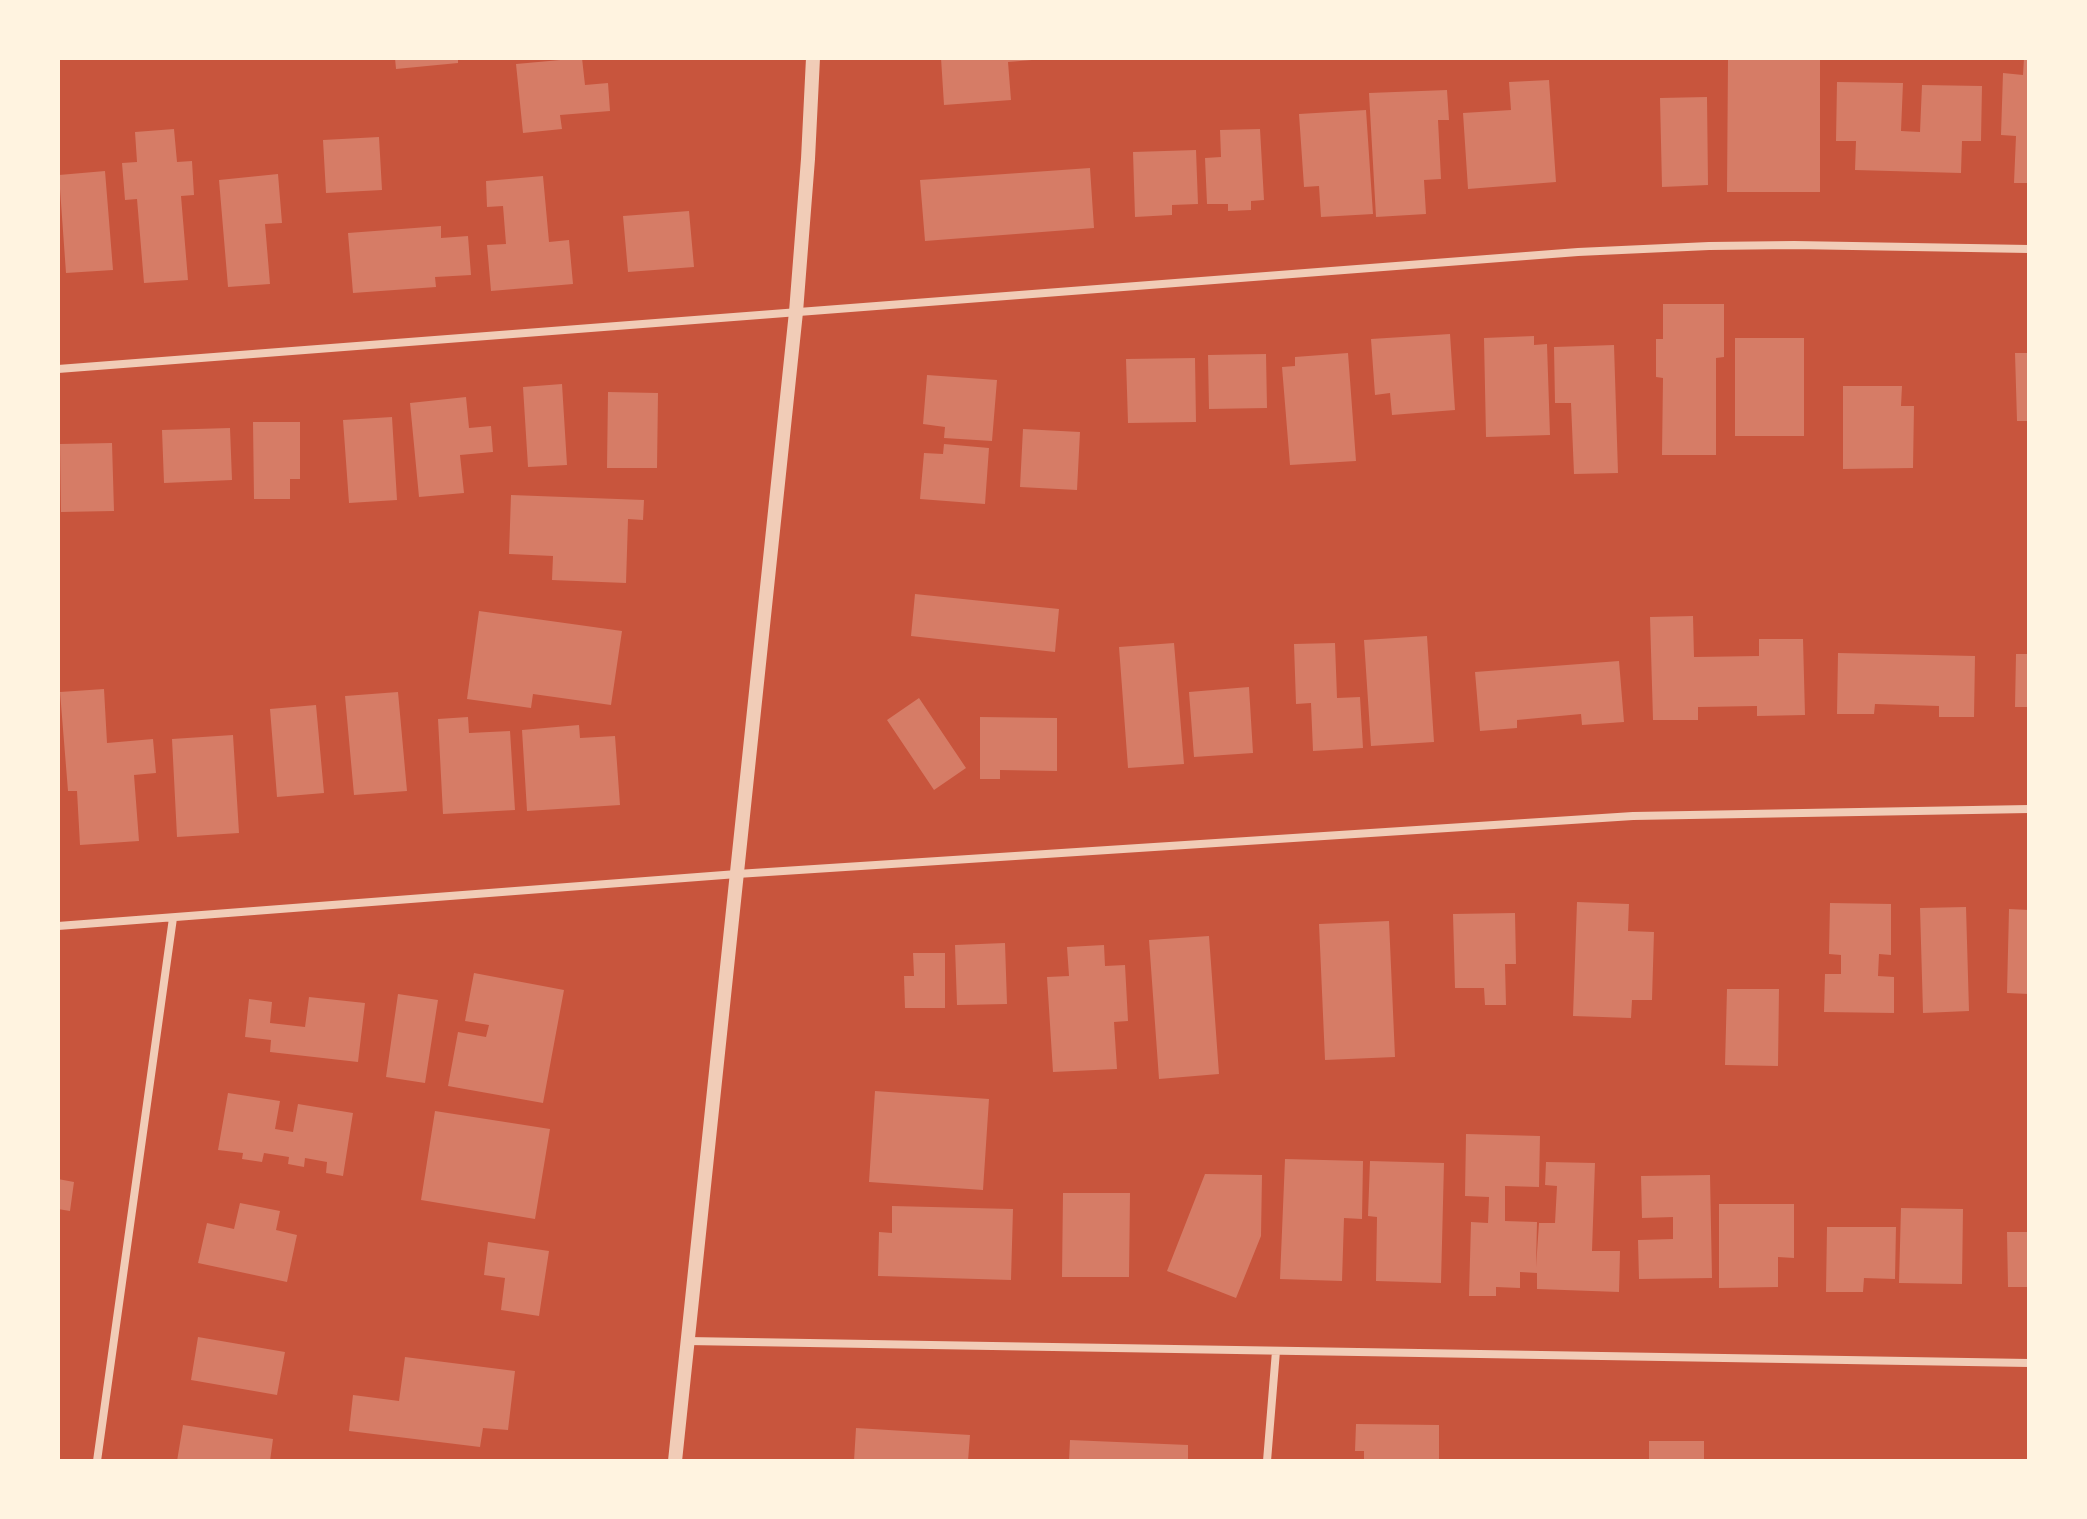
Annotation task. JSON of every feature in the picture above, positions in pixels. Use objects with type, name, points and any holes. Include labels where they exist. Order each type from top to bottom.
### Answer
[{"type":"street","points":[[675,1461],[796,312],[813,58]]},
{"type":"street","points":[[58,369],[1593,251],[1780,245],[2029,249]]},
{"type":"street","points":[[58,926],[737,874],[1633,816],[2029,809]]},
{"type":"street","points":[[97,1461],[173,918]]},
{"type":"street","points":[[687,1341],[2029,1363]]},
{"type":"street","points":[[1267,1461],[1276,1351]]},
{"type":"building","points":[[395,58],[458,58],[458,63],[396,69]]},
{"type":"building","points":[[582,58],[585,85],[608,83],[610,111],[560,115],[562,129],[523,133],[516,64]]},
{"type":"building","points":[[941,58],[1032,60],[1008,62],[1011,100],[944,105]]},
{"type":"building","points":[[1728,58],[1820,58],[1820,192],[1727,192]]},
{"type":"building","points":[[2024,58],[2029,58],[2029,183],[2014,183],[2016,136],[2001,135],[2003,73],[2023,75]]},
{"type":"building","points":[[1549,80],[1556,182],[1468,189],[1463,113],[1511,110],[1509,82]]},
{"type":"building","points":[[1837,82],[1903,83],[1901,131],[1920,132],[1922,85],[1982,86],[1981,141],[1962,141],[1961,173],[1855,170],[1856,141],[1836,141]]},
{"type":"building","points":[[1447,90],[1449,120],[1438,120],[1441,179],[1424,180],[1426,214],[1376,217],[1369,93]]},
{"type":"building","points":[[1707,97],[1708,185],[1662,187],[1660,98]]},
{"type":"building","points":[[1366,110],[1373,214],[1321,217],[1319,186],[1304,187],[1299,114]]},
{"type":"building","points":[[174,129],[177,162],[192,161],[194,195],[181,196],[188,280],[144,283],[137,199],[125,200],[122,163],[137,162],[135,132]]},
{"type":"building","points":[[1260,129],[1264,200],[1251,201],[1251,210],[1228,211],[1228,204],[1207,204],[1205,158],[1221,157],[1220,130]]},
{"type":"building","points":[[379,137],[382,190],[326,193],[323,140]]},
{"type":"building","points":[[1196,150],[1198,204],[1172,205],[1172,215],[1135,217],[1133,152]]},
{"type":"building","points":[[1090,168],[1094,228],[925,241],[920,180]]},
{"type":"building","points":[[105,171],[113,270],[66,273],[59,175]]},
{"type":"building","points":[[278,174],[282,223],[265,224],[270,284],[228,287],[219,180]]},
{"type":"building","points":[[543,176],[549,242],[569,240],[573,284],[491,291],[487,245],[506,244],[503,206],[487,207],[486,181]]},
{"type":"building","points":[[689,211],[694,267],[628,272],[623,216]]},
{"type":"building","points":[[441,226],[441,238],[468,236],[471,275],[435,277],[436,287],[353,293],[348,233]]},
{"type":"building","points":[[1663,304],[1724,304],[1724,357],[1716,358],[1716,455],[1662,455],[1663,378],[1656,377],[1656,339],[1663,339]]},
{"type":"building","points":[[1450,334],[1455,410],[1392,415],[1390,393],[1375,395],[1371,339]]},
{"type":"building","points":[[1534,336],[1534,345],[1547,344],[1550,435],[1486,437],[1484,338]]},
{"type":"building","points":[[1735,338],[1804,338],[1804,436],[1735,436]]},
{"type":"building","points":[[1614,345],[1618,473],[1574,474],[1571,403],[1555,403],[1554,347]]},
{"type":"building","points":[[1348,353],[1356,461],[1290,465],[1282,367],[1295,366],[1295,357]]},
{"type":"building","points":[[2015,353],[2029,353],[2029,421],[2017,421]]},
{"type":"building","points":[[1266,354],[1267,408],[1209,409],[1208,355]]},
{"type":"building","points":[[1195,358],[1196,422],[1128,423],[1126,359]]},
{"type":"building","points":[[927,375],[997,380],[992,441],[944,438],[945,427],[923,424]]},
{"type":"building","points":[[562,384],[567,465],[528,467],[523,387]]},
{"type":"building","points":[[1843,386],[1902,386],[1901,406],[1914,406],[1913,468],[1843,469]]},
{"type":"building","points":[[608,392],[658,393],[657,468],[607,468]]},
{"type":"building","points":[[466,397],[469,428],[491,426],[493,452],[460,455],[464,493],[419,497],[410,403]]},
{"type":"building","points":[[392,417],[397,500],[349,503],[343,420]]},
{"type":"building","points":[[253,422],[300,422],[300,479],[290,479],[290,499],[254,499]]},
{"type":"building","points":[[230,428],[232,480],[164,483],[162,430]]},
{"type":"building","points":[[1023,429],[1080,432],[1077,490],[1020,487]]},
{"type":"building","points":[[112,443],[114,511],[61,512],[60,444]]},
{"type":"building","points":[[944,444],[989,448],[985,504],[920,499],[924,453],[943,454]]},
{"type":"building","points":[[511,495],[644,500],[643,520],[628,519],[626,583],[552,580],[553,556],[509,554]]},
{"type":"building","points":[[915,594],[1059,609],[1055,652],[911,636]]},
{"type":"building","points":[[479,611],[622,631],[611,705],[533,694],[531,708],[467,699]]},
{"type":"building","points":[[1693,616],[1694,657],[1759,656],[1759,639],[1803,639],[1805,715],[1757,716],[1757,706],[1698,707],[1698,720],[1653,720],[1650,617]]},
{"type":"building","points":[[1427,636],[1434,742],[1371,746],[1364,640]]},
{"type":"building","points":[[1174,643],[1184,764],[1128,768],[1119,647]]},
{"type":"building","points":[[1335,643],[1337,698],[1360,697],[1363,748],[1313,751],[1311,703],[1296,704],[1294,644]]},
{"type":"building","points":[[1838,653],[1975,656],[1974,717],[1939,717],[1939,706],[1875,704],[1874,714],[1837,714]]},
{"type":"building","points":[[2016,654],[2029,654],[2029,707],[2015,707]]},
{"type":"building","points":[[1619,661],[1624,722],[1582,725],[1581,714],[1517,720],[1517,728],[1480,731],[1475,672]]},
{"type":"building","points":[[1249,687],[1253,753],[1194,757],[1189,692]]},
{"type":"building","points":[[104,689],[107,743],[153,739],[156,773],[134,775],[139,841],[80,845],[77,791],[68,791],[60,692]]},
{"type":"building","points":[[398,692],[407,791],[354,795],[345,696]]},
{"type":"building","points":[[919,698],[966,768],[934,790],[887,720]]},
{"type":"building","points":[[316,705],[324,793],[277,797],[270,709]]},
{"type":"building","points":[[468,717],[469,733],[510,731],[515,810],[443,814],[438,719]]},
{"type":"building","points":[[980,717],[1057,718],[1057,771],[1000,770],[1000,779],[980,779]]},
{"type":"building","points":[[579,725],[580,738],[615,736],[620,805],[527,811],[522,730]]},
{"type":"building","points":[[233,735],[239,833],[177,837],[172,739]]},
{"type":"building","points":[[1577,902],[1629,904],[1628,931],[1654,932],[1652,1000],[1632,1000],[1631,1018],[1573,1016]]},
{"type":"building","points":[[1830,903],[1891,904],[1891,955],[1879,954],[1878,976],[1894,977],[1894,1013],[1824,1012],[1825,974],[1841,974],[1841,955],[1829,954]]},
{"type":"building","points":[[1966,907],[1969,1011],[1923,1013],[1920,908]]},
{"type":"building","points":[[2009,909],[2029,910],[2029,994],[2007,993]]},
{"type":"building","points":[[1515,913],[1516,964],[1505,964],[1506,1005],[1485,1005],[1484,988],[1455,988],[1453,914]]},
{"type":"building","points":[[1389,921],[1395,1057],[1325,1060],[1319,924]]},
{"type":"building","points":[[1209,936],[1219,1074],[1159,1079],[1149,940]]},
{"type":"building","points":[[1005,943],[1007,1004],[957,1005],[955,945]]},
{"type":"building","points":[[1104,945],[1105,966],[1125,965],[1128,1021],[1114,1022],[1117,1069],[1053,1072],[1047,977],[1069,976],[1067,947]]},
{"type":"building","points":[[913,953],[945,953],[945,1008],[905,1008],[904,976],[914,976]]},
{"type":"building","points":[[474,973],[564,990],[543,1103],[448,1086],[458,1032],[486,1037],[489,1025],[465,1021]]},
{"type":"building","points":[[1727,989],[1779,989],[1778,1066],[1725,1065]]},
{"type":"building","points":[[398,994],[438,1000],[425,1083],[386,1077]]},
{"type":"building","points":[[309,997],[365,1003],[358,1062],[270,1052],[271,1040],[245,1037],[249,999],[272,1002],[270,1023],[305,1027]]},
{"type":"building","points":[[875,1091],[989,1099],[983,1190],[869,1182]]},
{"type":"building","points":[[228,1093],[280,1101],[275,1129],[293,1132],[298,1104],[353,1113],[343,1176],[326,1173],[327,1162],[305,1158],[304,1167],[288,1164],[289,1157],[264,1153],[262,1162],[242,1159],[243,1153],[218,1150]]},
{"type":"building","points":[[435,1111],[550,1129],[535,1219],[421,1200]]},
{"type":"building","points":[[1466,1134],[1540,1136],[1539,1187],[1505,1186],[1505,1221],[1537,1222],[1536,1267],[1539,1223],[1555,1223],[1557,1186],[1545,1185],[1546,1162],[1595,1163],[1592,1251],[1620,1251],[1619,1292],[1537,1289],[1537,1273],[1520,1272],[1520,1288],[1496,1287],[1496,1296],[1469,1296],[1471,1222],[1488,1223],[1489,1197],[1465,1196]]},
{"type":"building","points":[[1285,1159],[1363,1161],[1362,1219],[1344,1218],[1342,1281],[1280,1279]]},
{"type":"building","points":[[1370,1161],[1444,1163],[1441,1283],[1376,1281],[1377,1217],[1368,1216]]},
{"type":"building","points":[[1205,1174],[1262,1175],[1261,1236],[1236,1298],[1167,1271]]},
{"type":"building","points":[[1710,1175],[1712,1278],[1639,1279],[1638,1240],[1673,1239],[1673,1217],[1642,1218],[1641,1176]]},
{"type":"building","points":[[58,1179],[74,1182],[70,1211],[58,1209]]},
{"type":"building","points":[[1063,1193],[1130,1193],[1129,1277],[1062,1277]]},
{"type":"building","points":[[240,1203],[280,1211],[276,1230],[297,1235],[287,1282],[198,1263],[207,1223],[234,1229]]},
{"type":"building","points":[[1719,1204],[1794,1204],[1794,1258],[1778,1257],[1778,1287],[1719,1288]]},
{"type":"building","points":[[892,1206],[1013,1209],[1011,1280],[878,1276],[879,1232],[892,1233]]},
{"type":"building","points":[[1901,1208],[1963,1209],[1962,1284],[1899,1283]]},
{"type":"building","points":[[1827,1227],[1896,1227],[1895,1279],[1864,1278],[1863,1292],[1826,1292]]},
{"type":"building","points":[[2007,1232],[2029,1232],[2029,1287],[2008,1287]]},
{"type":"building","points":[[488,1242],[549,1251],[539,1316],[501,1310],[505,1278],[484,1275]]},
{"type":"building","points":[[198,1337],[285,1352],[277,1395],[191,1380]]},
{"type":"building","points":[[405,1357],[515,1371],[508,1430],[483,1428],[480,1447],[349,1431],[353,1395],[399,1401]]},
{"type":"building","points":[[1356,1424],[1439,1425],[1439,1461],[1364,1461],[1364,1451],[1355,1451]]},
{"type":"building","points":[[183,1425],[273,1439],[270,1461],[177,1461]]},
{"type":"building","points":[[856,1428],[970,1435],[968,1461],[854,1461]]},
{"type":"building","points":[[1070,1440],[1188,1445],[1188,1461],[1069,1461]]},
{"type":"building","points":[[1649,1441],[1704,1441],[1704,1461],[1649,1461]]}]
